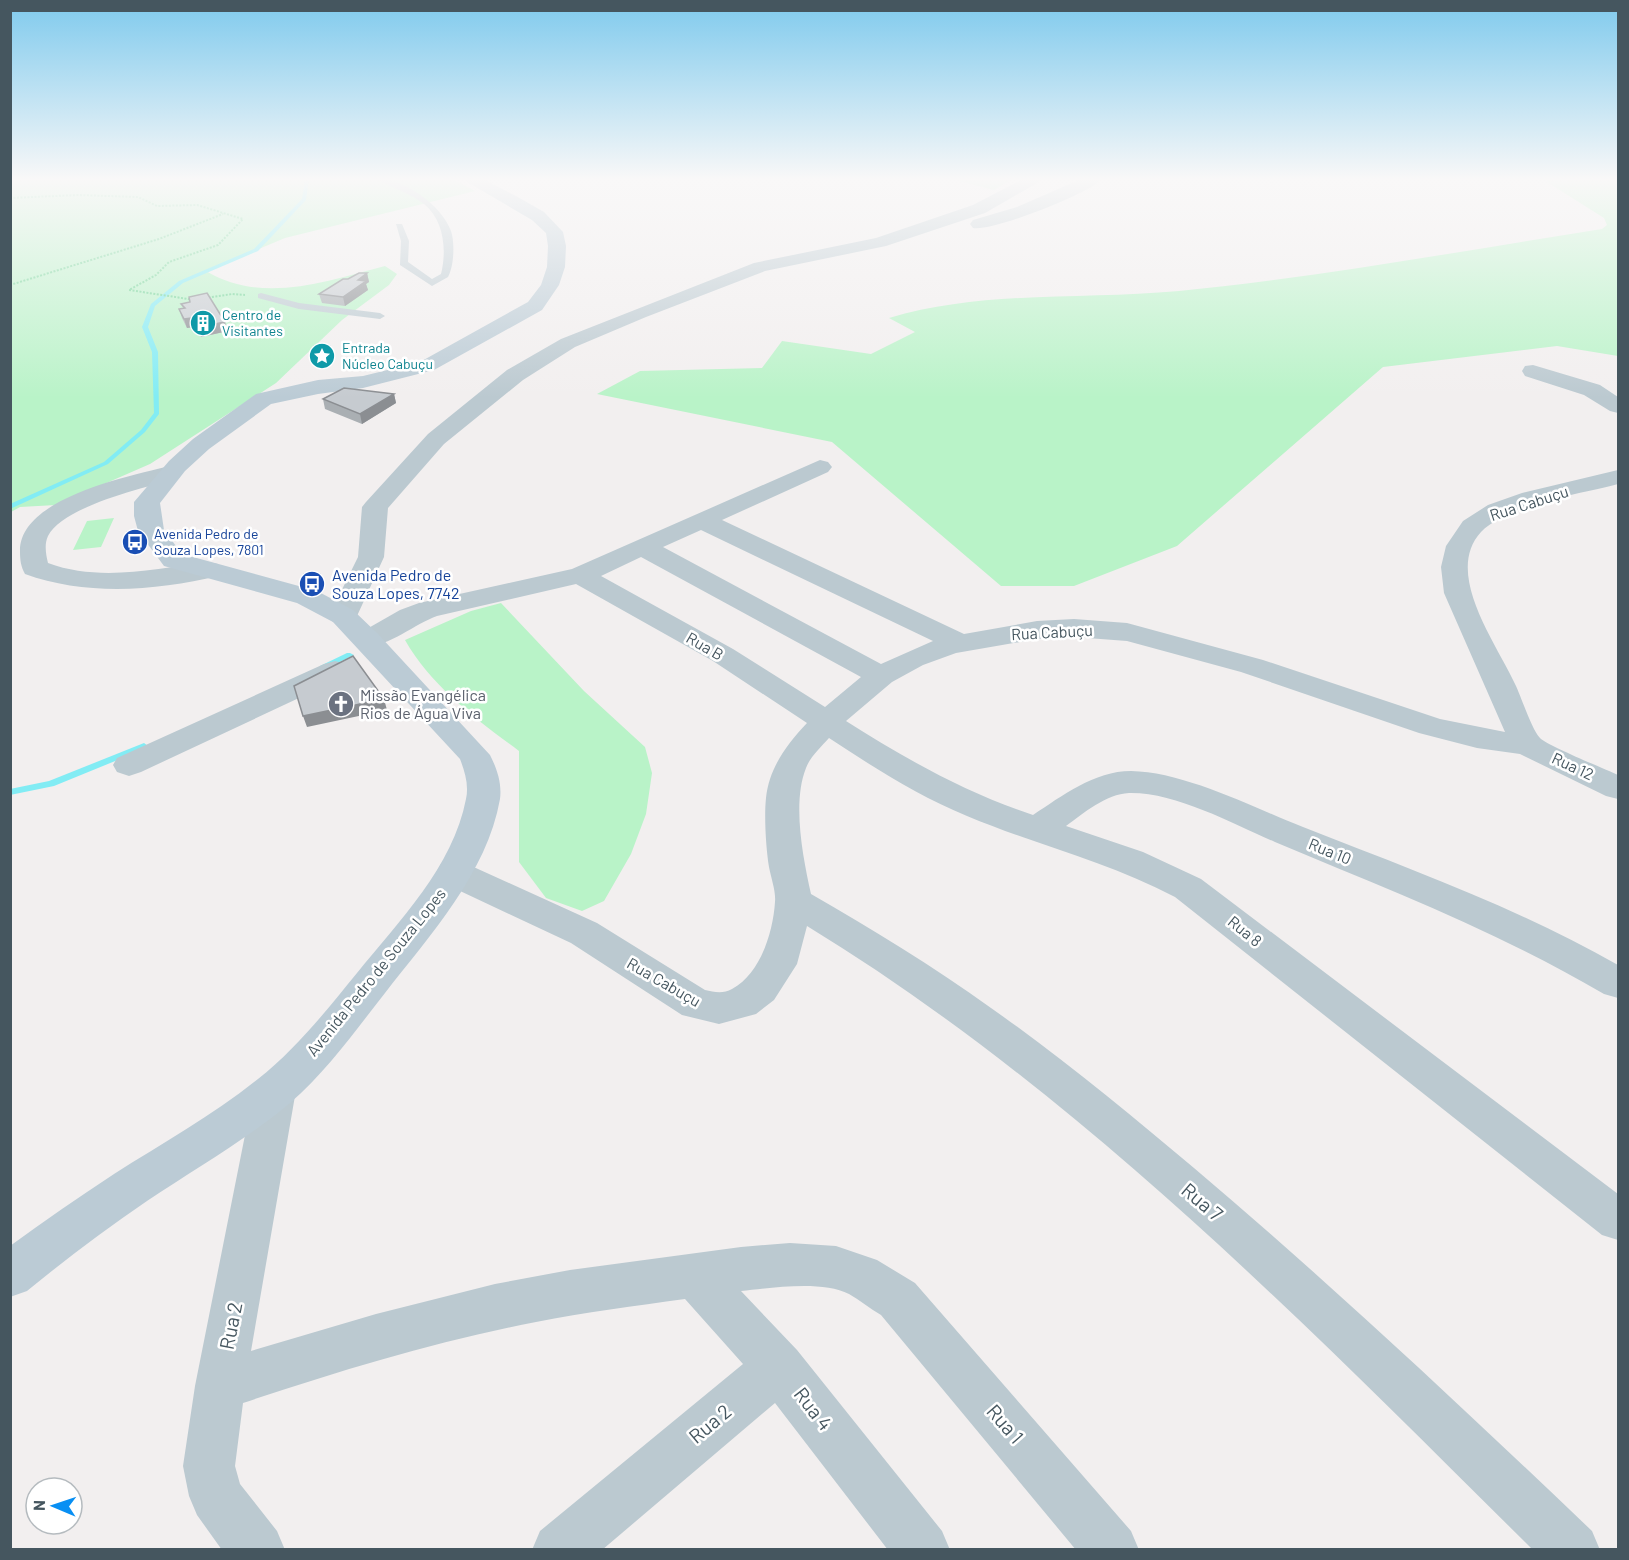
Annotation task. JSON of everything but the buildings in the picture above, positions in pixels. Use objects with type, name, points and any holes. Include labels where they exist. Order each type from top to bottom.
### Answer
[{"type":"main road","name":"Avenida Pedro de Souza Lopes","points":[[10,1275],[108,1202],[194,1147],[275,1090],[310,1056],[420,922],[454,873],[477,822],[483,798],[483,775],[474,755],[363,636],[307,597],[173,560],[151,531],[147,516],[147,502],[170,472],[201,444],[264,399],[318,387],[363,382],[427,366],[535,306],[550,285],[556,267],[557,252]]},
{"type":"street","points":[[363,636],[375,507],[436,439],[515,375],[578,339],[760,267],[833,252]]},
{"type":"street","points":[[1533,370],[1593,390],[1614,403]]},
{"type":"street","points":[[129,765],[363,636],[429,609],[580,575],[820,467]]},
{"type":"street","points":[[170,472],[99,494],[48,520],[37,533],[32,551],[35,568],[54,577],[110,581],[208,570]]},
{"type":"street","name":"Rua Cabuçu","points":[[1527,745],[1493,669],[1472,630],[1457,587],[1454,567],[1457,552],[1465,536],[1481,519],[1505,507],[1618,477]]},
{"type":"street","points":[[701,520],[960,643]]},
{"type":"street","points":[[642,547],[881,676]]},
{"type":"street","name":"Rua B","points":[[580,575],[723,655],[825,723]]},
{"type":"street","name":"Rua Cabuçu","points":[[454,873],[584,933],[696,1004],[718,1008],[742,1003],[760,989],[778,964],[787,935],[794,901],[786,863],[783,798],[790,767],[807,742],[825,723],[881,676],[913,659],[960,643],[1037,630],[1074,628],[1127,632],[1252,666],[1430,726],[1477,738],[1527,745]]},
{"type":"street","name":"Rua 8","points":[[825,723],[950,795],[994,815],[1137,862],[1188,888],[1618,1220]]},
{"type":"street","name":"Rua 12","points":[[1527,745],[1618,788]]},
{"type":"street","name":"Rua 10","points":[[1037,829],[1103,787],[1130,782],[1160,786],[1226,808],[1474,909],[1579,959],[1618,983]]},
{"type":"street","name":"Rua 7","points":[[794,901],[870,946],[951,1000],[1079,1098],[1241,1235],[1404,1386],[1573,1550]]},
{"type":"street","name":"Rua 2","points":[[258,1550],[216,1496],[209,1466],[220,1386],[275,1090]]},
{"type":"street","name":"Rua 1","points":[[220,1386],[316,1354],[404,1330],[524,1302],[694,1275],[812,1265],[855,1273],[898,1299],[1112,1550]]},
{"type":"street","name":"Rua 4","points":[[694,1275],[779,1366],[923,1550]]},
{"type":"street","name":"Rua 2","points":[[559,1550],[779,1366]]},
{"type":"lane","points":[[404,252],[403,263],[432,283],[445,275],[448,252]]},
{"type":"lane","points":[[261,296],[298,306],[380,316]]},
{"type":"path","points":[[10,285],[118,252]]},
{"type":"path","points":[[199,252],[170,262],[156,275],[129,290],[192,300],[232,294],[261,296]]},
{"type":"green space","points":[[10,252],[252,252],[206,271],[228,281],[250,287],[295,287],[385,266],[397,274],[389,285],[342,320],[276,383],[150,464],[56,505],[20,507],[11,512]]},
{"type":"green space","points":[[1463,252],[1618,252],[1618,356],[1557,346],[1383,367],[1177,546],[1074,586],[1001,586],[832,442],[597,394],[640,371],[762,368],[782,341],[871,354],[915,332],[889,318],[960,303],[1033,297],[1179,291]]},
{"type":"green space","points":[[114,518],[101,547],[73,550],[87,521]]},
{"type":"green space","points":[[501,603],[584,691],[645,747],[652,773],[646,814],[631,854],[604,901],[582,911],[546,898],[519,862],[519,751],[471,714],[441,687],[405,640],[471,611]]},
{"type":"waterway","points":[[10,507],[106,463],[143,431],[157,413],[155,352],[145,327],[153,305],[181,282],[252,252]]},
{"type":"waterway","points":[[324,666],[350,655]]},
{"type":"waterway","points":[[10,792],[51,784],[144,746]]},
{"type":"place","name":"Centro de Visitantes","points":[[203,323]]},
{"type":"place","name":"Entrada Núcleo Cabuçu","points":[[322,356]]},
{"type":"place","name":"Avenida Pedro de Souza Lopes, 7801","points":[[135,542]]},
{"type":"place","name":"Avenida Pedro de Souza Lopes, 7742","points":[[312,584]]},
{"type":"place","name":"Missão Evangélica Rios de Água Viva","points":[[341,704]]}]
